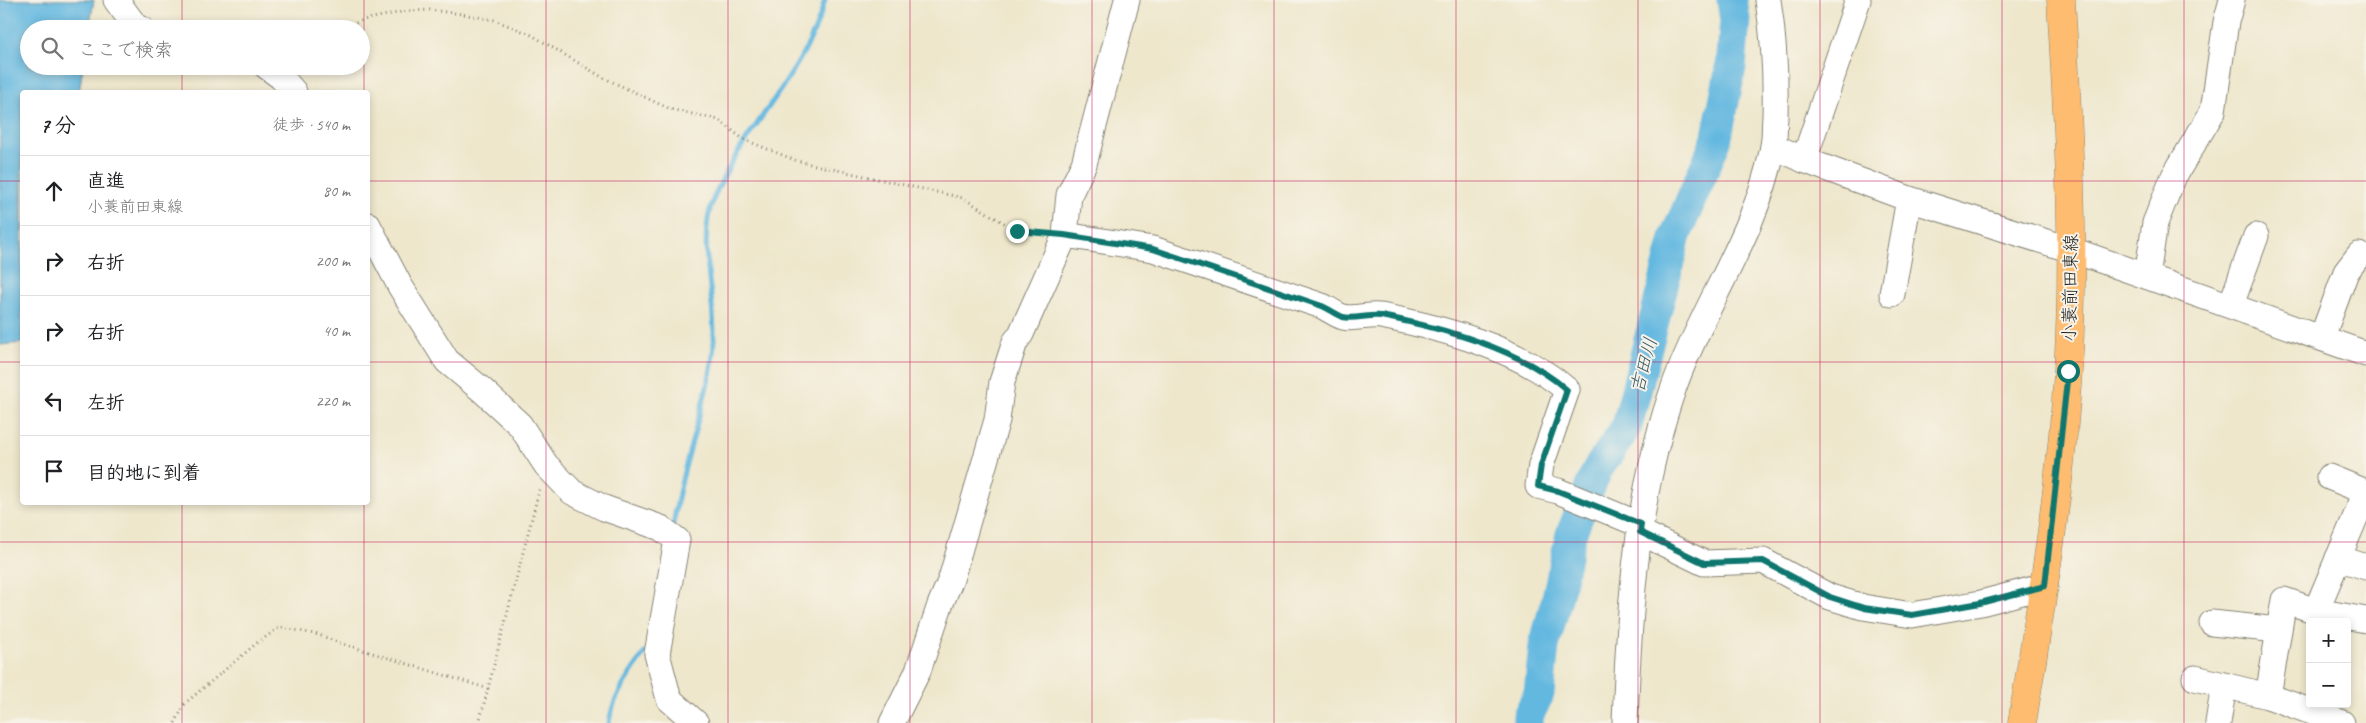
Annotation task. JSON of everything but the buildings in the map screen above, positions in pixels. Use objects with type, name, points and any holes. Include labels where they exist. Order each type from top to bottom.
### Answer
[{"type":"main road","name":"小蓑前田東線","points":[[2022,723],[2045,586],[2068,371],[2072,250],[2068,108],[2061,0]]},
{"type":"street","points":[[116,0],[131,20]]},
{"type":"street","points":[[892,723],[918,671],[940,605],[951,579],[997,420],[1002,382],[1015,342],[1021,334],[1064,235],[1069,195],[1084,164],[1127,0]]},
{"type":"street","points":[[1625,723],[1629,617],[1640,528],[1656,450],[1676,384],[1742,240],[1765,176],[1773,146],[1776,92],[1768,0]]},
{"type":"street","points":[[1804,160],[1858,0]]},
{"type":"street","points":[[2147,276],[2155,223],[2174,176],[2214,111],[2226,22],[2232,0]]},
{"type":"street","points":[[278,75],[292,90]]},
{"type":"street","points":[[1773,146],[1804,160],[1909,199],[2072,250],[2366,354]]},
{"type":"street","points":[[1892,294],[1909,199]]},
{"type":"street","points":[[370,229],[400,286],[446,361],[482,390],[520,425],[546,465],[572,492],[604,508],[661,528],[677,540],[658,654],[669,699],[696,723]]},
{"type":"street","points":[[1064,235],[1153,249],[1322,306],[1344,317],[1378,316],[1460,336],[1515,357],[1549,374],[1567,390],[1541,465],[1538,486],[1558,491],[1614,514],[1704,563],[1763,561],[1830,597],[1864,608],[1912,615],[1980,603],[2045,586]]},
{"type":"street","points":[[2231,306],[2256,236]]},
{"type":"street","points":[[2322,337],[2346,272],[2359,255]]},
{"type":"street","points":[[2316,611],[2366,492],[2329,478]]},
{"type":"street","points":[[2338,558],[2366,567]]},
{"type":"street","points":[[2268,696],[2284,600],[2316,611],[2366,620]]},
{"type":"street","points":[[2212,623],[2278,630]]},
{"type":"street","points":[[2195,678],[2268,696],[2342,723]]},
{"type":"street","points":[[2218,723],[2224,685]]},
{"type":"path","points":[[363,20],[407,11],[430,10],[494,20],[530,34],[602,77],[670,109],[719,120],[743,139],[797,161],[963,198],[1017,231],[1064,235]]},
{"type":"path","points":[[479,723],[546,465]]},
{"type":"path","points":[[175,723],[186,704],[183,705],[257,643],[280,627],[319,635],[340,644],[489,689]]},
{"type":"water","points":[[0,0],[94,0],[91,20],[20,20],[20,75],[82,75],[79,90],[20,90],[20,343],[0,345]]},
{"type":"waterway","points":[[673,527],[681,485],[707,388],[713,358],[714,321],[706,249],[709,214],[714,197],[741,147],[804,52],[816,27],[825,0]]},
{"type":"waterway","name":"吉田川","points":[[1528,723],[1528,716],[1539,694],[1544,646],[1571,534],[1597,470],[1627,426],[1676,235],[1716,141],[1731,67],[1735,20],[1732,0]]},
{"type":"waterway","points":[[609,723],[618,694],[645,652]]},
{"type":"route","points":[[1017,231],[1064,235],[1153,249],[1322,306],[1344,317],[1378,316],[1460,336],[1515,357],[1549,374],[1567,390],[1541,465],[1538,486],[1558,491],[1641,524],[1640,532],[1704,563],[1763,561],[1830,597],[1864,608],[1912,615],[1980,603],[2045,586],[2068,371]]}]
